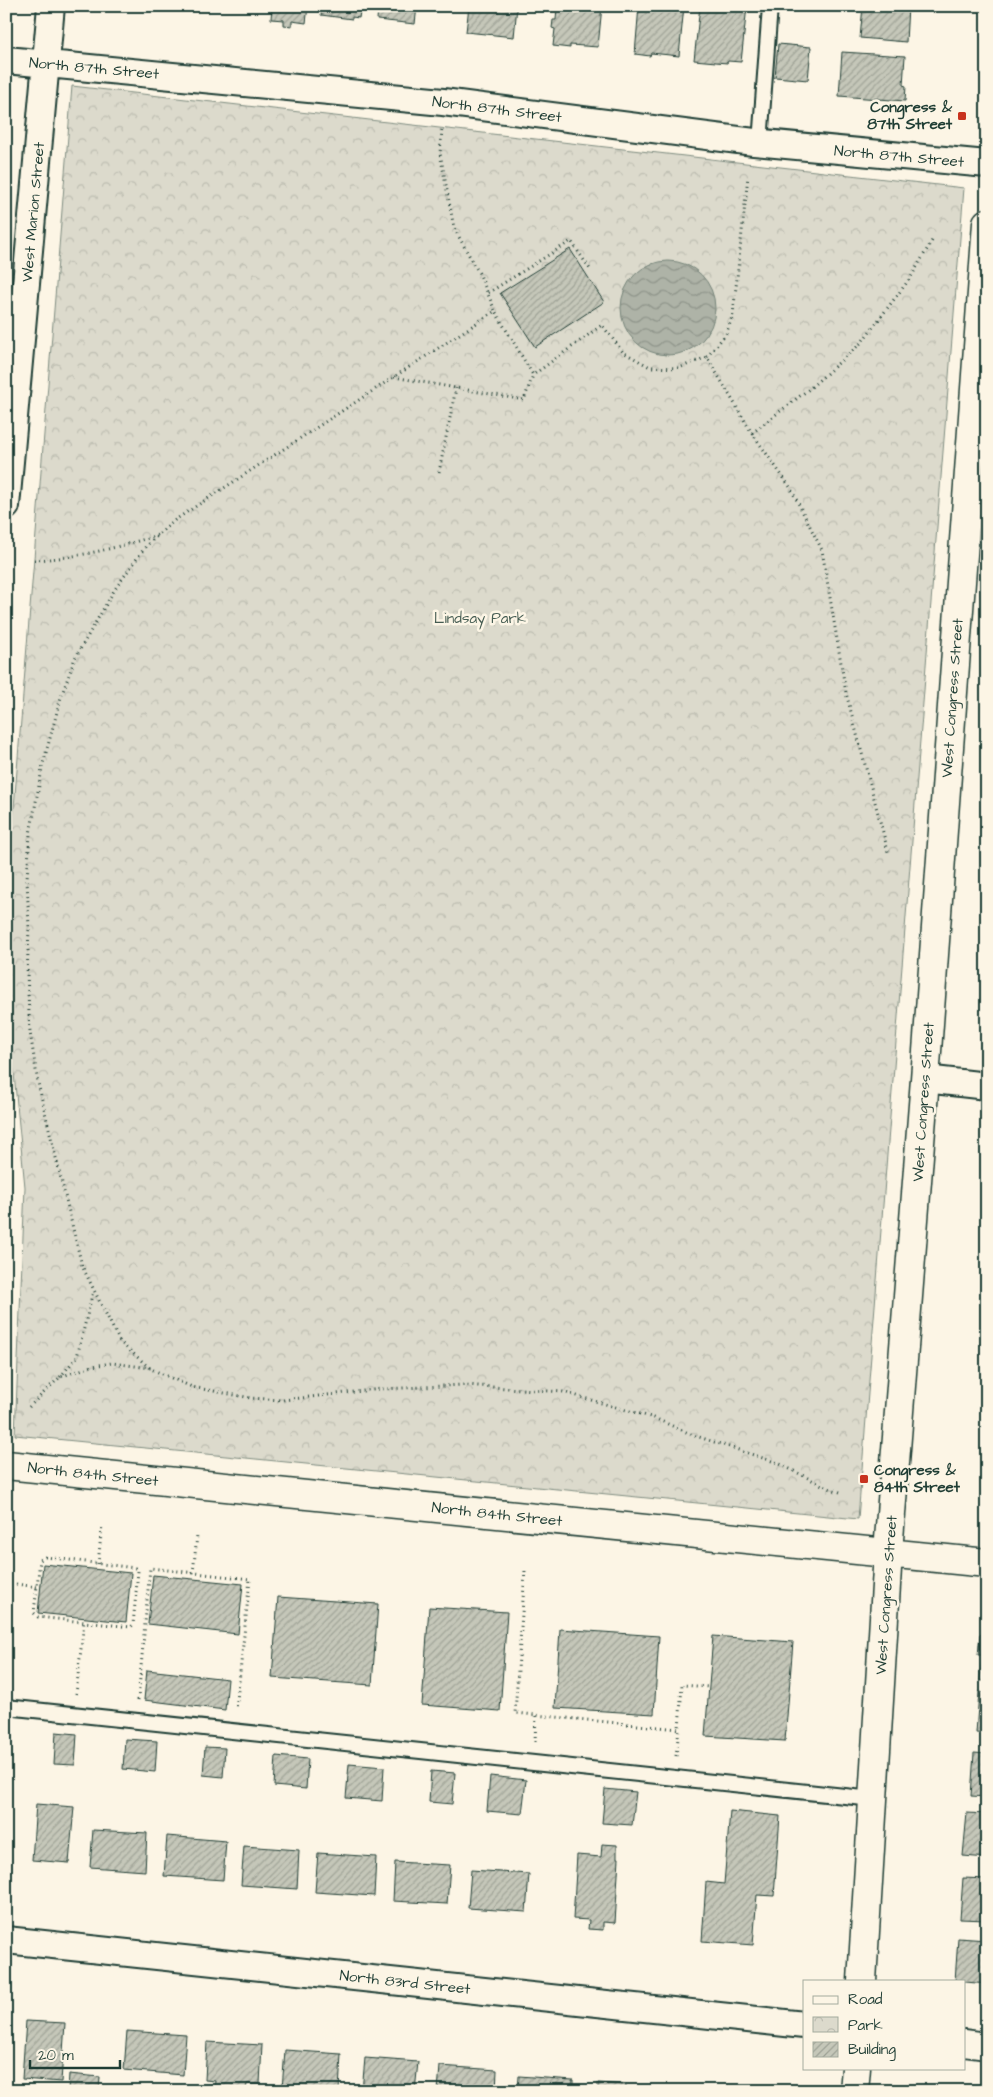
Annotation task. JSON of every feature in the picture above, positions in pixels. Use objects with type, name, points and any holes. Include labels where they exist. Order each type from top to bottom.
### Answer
[{"type":"street","name":"West Marion Street","points":[[6,506],[51,6]]},
{"type":"street","name":"North 87th Street","points":[[6,60],[444,102],[760,142],[987,164]]},
{"type":"street","name":"West Congress Street","points":[[862,1980],[888,1552],[925,1080],[987,222]]},
{"type":"street","points":[[925,1080],[987,1086]]},
{"type":"street","name":"North 84th Street","points":[[6,1465],[987,1563]]},
{"type":"street","name":"North 83rd Street","points":[[6,1940],[803,2025]]},
{"type":"street","points":[[966,2043],[987,2046]]},
{"type":"street","points":[[854,2091],[856,2070]]},
{"type":"lane","points":[[760,142],[770,6]]},
{"type":"lane","points":[[6,1707],[873,1799]]},
{"type":"path","points":[[444,102],[440,153],[454,228],[480,275],[495,311],[533,375]]},
{"type":"path","points":[[394,377],[524,400],[533,375],[602,325],[623,352],[650,367],[679,368],[707,357],[726,334],[733,315],[748,176]]},
{"type":"path","points":[[752,434],[809,389],[861,343],[911,277],[933,239]]},
{"type":"path","points":[[488,293],[571,241],[590,269]]},
{"type":"path","points":[[151,1369],[120,1342],[82,1266],[38,1084],[30,1032],[27,974],[29,928],[26,879],[30,834],[43,764],[60,697],[75,658],[116,589],[146,546],[175,520],[495,311]]},
{"type":"path","points":[[707,357],[752,434],[790,487],[822,550],[846,693],[889,855]]},
{"type":"path","points":[[439,472],[456,388]]},
{"type":"path","points":[[34,560],[92,554],[160,534]]},
{"type":"path","points":[[29,1407],[60,1377],[77,1357],[94,1291]]},
{"type":"path","points":[[60,1377],[92,1366],[112,1363],[151,1369],[192,1387],[251,1398],[283,1400],[381,1389],[465,1385],[563,1392],[654,1418],[693,1435],[763,1458],[840,1492]]},
{"type":"path","points":[[98,1564],[102,1526]]},
{"type":"path","points":[[193,1573],[197,1536]]},
{"type":"path","points":[[45,1558],[135,1568],[138,1571],[133,1625],[131,1627],[38,1616],[34,1613],[37,1587],[40,1560],[45,1558]]},
{"type":"path","points":[[136,1721],[150,1568],[250,1579],[234,1731]]},
{"type":"path","points":[[525,1570],[515,1713],[679,1729],[682,1685],[709,1687]]},
{"type":"path","points":[[16,1584],[37,1587]]},
{"type":"path","points":[[74,1714],[84,1622]]},
{"type":"green space","name":"Lindsay Park","points":[[72,86],[964,188],[858,1519],[15,1435],[25,1187],[6,991],[6,907]]},
{"type":"water","points":[[668,261],[686,264],[702,274],[712,290],[715,308],[712,326],[702,342],[686,352],[668,355],[650,352],[634,342],[624,326],[621,308],[624,290],[634,274],[650,264]]},
{"type":"building","points":[[272,6],[308,6],[306,23],[292,21],[292,26],[284,25],[284,20],[271,19]]},
{"type":"building","points":[[322,6],[361,6],[359,18],[352,17],[352,19],[321,15]]},
{"type":"building","points":[[378,6],[417,6],[415,24],[377,20]]},
{"type":"building","points":[[469,6],[517,6],[514,37],[466,32]]},
{"type":"building","points":[[557,6],[602,6],[598,47],[570,45],[570,48],[553,46],[555,29],[552,28],[553,20],[556,20]]},
{"type":"building","points":[[639,6],[684,6],[679,56],[651,53],[650,56],[635,54]]},
{"type":"building","points":[[700,6],[747,6],[741,62],[728,61],[727,63],[694,60]]},
{"type":"building","points":[[863,6],[908,6],[906,42],[860,38]]},
{"type":"building","points":[[778,44],[811,47],[808,80],[775,77]]},
{"type":"building","points":[[842,52],[905,56],[903,85],[906,86],[905,101],[839,96]]},
{"type":"building","points":[[570,249],[604,302],[535,347],[500,293]]},
{"type":"building","points":[[987,1427],[987,1483],[983,1482]]},
{"type":"building","points":[[43,1564],[131,1573],[126,1622],[38,1613]]},
{"type":"building","points":[[153,1575],[243,1584],[238,1634],[148,1624]]},
{"type":"building","points":[[278,1597],[378,1604],[372,1685],[272,1678]]},
{"type":"building","points":[[429,1607],[507,1612],[500,1711],[422,1705]]},
{"type":"building","points":[[560,1629],[659,1636],[654,1714],[555,1708]]},
{"type":"building","points":[[980,1634],[987,1634],[987,1681],[980,1681],[982,1655],[978,1655]]},
{"type":"building","points":[[713,1636],[793,1642],[785,1741],[705,1736]]},
{"type":"building","points":[[147,1670],[228,1679],[225,1710],[144,1700]]},
{"type":"building","points":[[979,1692],[987,1693],[987,1734],[976,1733]]},
{"type":"building","points":[[56,1732],[77,1734],[75,1765],[54,1764]]},
{"type":"building","points":[[125,1739],[157,1741],[155,1772],[123,1769]]},
{"type":"building","points":[[205,1747],[225,1748],[223,1777],[203,1775]]},
{"type":"building","points":[[974,1753],[987,1754],[987,1797],[971,1796]]},
{"type":"building","points":[[276,1756],[308,1759],[306,1789],[274,1786]]},
{"type":"building","points":[[349,1764],[384,1767],[382,1801],[346,1798]]},
{"type":"building","points":[[431,1771],[455,1773],[452,1804],[429,1802]]},
{"type":"building","points":[[490,1776],[526,1780],[522,1814],[487,1811]]},
{"type":"building","points":[[605,1789],[636,1792],[632,1825],[602,1823]]},
{"type":"building","points":[[36,1804],[74,1807],[69,1863],[32,1860]]},
{"type":"building","points":[[730,1811],[780,1816],[774,1896],[757,1895],[753,1945],[702,1941],[706,1882],[724,1884]]},
{"type":"building","points":[[967,1813],[987,1814],[987,1858],[963,1856]]},
{"type":"building","points":[[93,1830],[147,1833],[145,1871],[90,1867]]},
{"type":"building","points":[[167,1836],[226,1841],[223,1880],[164,1876]]},
{"type":"building","points":[[602,1844],[617,1845],[617,1858],[619,1858],[615,1923],[603,1922],[603,1930],[588,1929],[589,1920],[573,1919],[577,1855],[601,1857]]},
{"type":"building","points":[[244,1846],[299,1850],[297,1889],[241,1885]]},
{"type":"building","points":[[318,1853],[376,1857],[374,1896],[315,1892]]},
{"type":"building","points":[[395,1862],[450,1865],[447,1904],[393,1901]]},
{"type":"building","points":[[471,1870],[529,1874],[526,1912],[468,1908]]},
{"type":"building","points":[[963,1878],[987,1879],[987,1920],[960,1919]]},
{"type":"building","points":[[958,1938],[987,1940],[987,1984],[955,1980]]},
{"type":"building","points":[[26,2021],[65,2023],[61,2082],[22,2079]]},
{"type":"building","points":[[127,2031],[186,2035],[183,2075],[124,2070]]},
{"type":"building","points":[[207,2042],[262,2045],[260,2084],[247,2084],[246,2091],[214,2091],[215,2081],[205,2080]]},
{"type":"building","points":[[285,2050],[341,2054],[339,2091],[282,2089]]},
{"type":"building","points":[[365,2058],[418,2062],[415,2091],[362,2091]]},
{"type":"building","points":[[440,2066],[497,2070],[496,2091],[438,2091]]},
{"type":"building","points":[[69,2074],[100,2077],[99,2091],[68,2091]]},
{"type":"building","points":[[519,2076],[573,2080],[573,2091],[518,2091]]},
{"type":"building","points":[[598,2083],[626,2085],[626,2088],[654,2091],[598,2091]]},
{"type":"place","name":"Congress & 87th Street","points":[[962,116]]},
{"type":"place","name":"Congress & 84th Street","points":[[864,1479]]}]
